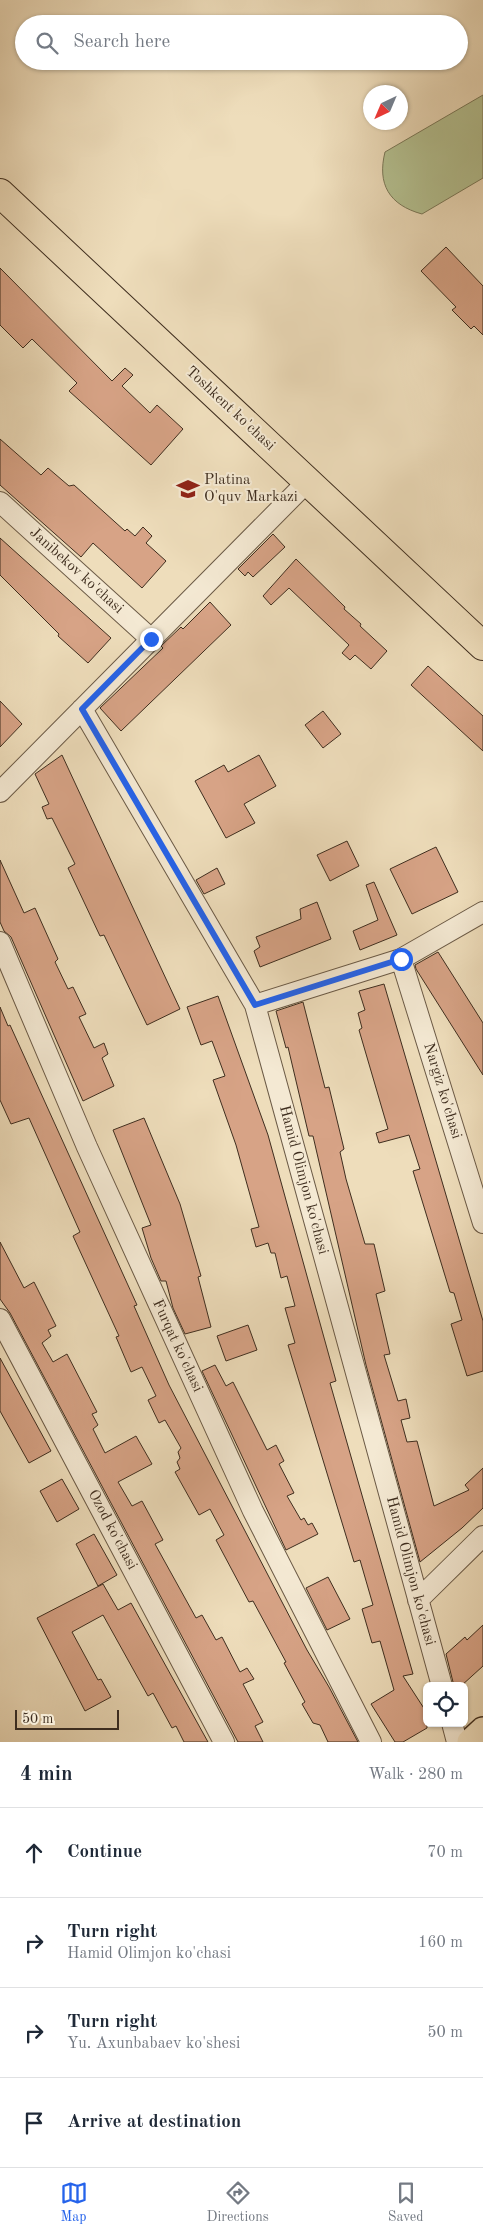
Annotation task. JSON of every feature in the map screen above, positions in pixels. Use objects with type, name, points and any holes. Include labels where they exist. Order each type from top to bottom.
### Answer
[{"type":"highway","name":"Toshkent ko'chasi","points":[[0,193],[483,646]]},
{"type":"main road","points":[[470,1742],[483,1730]]},
{"type":"street","points":[[1,789],[307,482]]},
{"type":"street","name":"Janibekov ko'chasi","points":[[0,502],[151,639]]},
{"type":"street","name":"Hamid Olimjon ko'chasi","points":[[82,709],[255,1005],[441,1682]]},
{"type":"street","points":[[255,1005],[401,959],[483,912]]},
{"type":"street","name":"Furqat ko'chasi","points":[[0,942],[87,1147],[253,1511],[370,1742]]},
{"type":"street","name":"Nargiz ko'chasi","points":[[401,959],[483,1223]]},
{"type":"street","name":"Ozod ko'chasi","points":[[0,1319],[224,1742]]},
{"type":"street","points":[[418,1600],[483,1536]]},
{"type":"street","points":[[453,1727],[457,1742]]},
{"type":"green space","points":[[483,95],[483,178],[422,214],[401,205],[388,192],[384,183],[383,163],[385,152]]},
{"type":"building","points":[[446,247],[483,286],[483,335],[474,326],[471,329],[452,310],[456,307],[421,271]]},
{"type":"building","points":[[0,268],[112,381],[125,368],[133,375],[122,386],[150,413],[157,405],[183,429],[151,465],[69,391],[77,383],[32,339],[23,348],[0,325]]},
{"type":"building","points":[[0,439],[41,475],[48,468],[69,486],[74,485],[125,531],[127,529],[135,536],[143,527],[152,536],[146,543],[166,561],[142,588],[93,543],[81,557],[0,485]]},
{"type":"building","points":[[273,534],[285,547],[253,577],[248,572],[245,576],[238,569]]},
{"type":"building","points":[[0,538],[111,638],[88,663],[58,636],[59,634],[0,575]]},
{"type":"building","points":[[296,559],[345,607],[344,609],[361,624],[360,626],[387,651],[371,669],[355,655],[350,660],[342,653],[349,645],[289,588],[271,605],[263,596]]},
{"type":"building","points":[[210,602],[231,625],[121,731],[100,708],[163,648],[161,646],[181,627],[183,629]]},
{"type":"building","points":[[428,666],[483,716],[483,751],[411,685]]},
{"type":"building","points":[[0,701],[22,724],[0,747]]},
{"type":"building","points":[[323,711],[341,734],[323,748],[305,725]]},
{"type":"building","points":[[62,755],[180,1009],[147,1025],[104,935],[100,936],[68,868],[75,864],[52,818],[47,819],[42,807],[49,804],[35,774]]},
{"type":"building","points":[[259,755],[276,786],[244,804],[255,823],[226,838],[195,781],[224,765],[228,772]]},
{"type":"building","points":[[347,841],[359,866],[330,881],[317,855]]},
{"type":"building","points":[[436,847],[458,892],[412,914],[390,869]]},
{"type":"building","points":[[0,860],[24,913],[35,908],[58,959],[55,962],[68,989],[73,987],[86,1014],[79,1017],[94,1048],[104,1043],[108,1054],[102,1058],[114,1086],[83,1101],[11,937],[4,931],[0,922]]},
{"type":"building","points":[[217,868],[225,884],[204,894],[196,880]]},
{"type":"building","points":[[374,882],[397,935],[360,950],[353,931],[378,920],[366,885]]},
{"type":"building","points":[[317,902],[331,939],[260,967],[254,951],[260,947],[256,937],[301,919],[300,909]]},
{"type":"building","points":[[438,952],[483,1023],[483,1075],[416,969],[415,965]]},
{"type":"building","points":[[384,984],[483,1321],[483,1371],[467,1376],[451,1324],[462,1320],[454,1293],[450,1292],[413,1171],[420,1169],[409,1135],[379,1143],[376,1133],[388,1129],[359,1030],[362,1028],[358,1013],[365,1010],[359,991]]},
{"type":"building","points":[[218,996],[268,1135],[336,1381],[330,1383],[413,1674],[403,1676],[423,1707],[423,1727],[427,1728],[403,1742],[395,1742],[371,1704],[394,1690],[380,1641],[372,1643],[362,1609],[373,1605],[360,1560],[354,1562],[288,1345],[295,1343],[285,1308],[295,1306],[287,1276],[281,1278],[275,1253],[271,1253],[268,1243],[256,1247],[251,1229],[259,1227],[236,1145],[213,1080],[225,1076],[212,1041],[201,1045],[187,1007]]},
{"type":"building","points":[[303,1002],[325,1088],[329,1087],[344,1149],[340,1152],[346,1179],[365,1244],[374,1244],[385,1291],[376,1294],[390,1354],[384,1355],[398,1401],[406,1399],[410,1418],[401,1420],[407,1442],[417,1441],[434,1506],[469,1490],[465,1485],[483,1468],[483,1508],[462,1528],[420,1562],[366,1365],[313,1136],[309,1136],[288,1047],[286,1048],[276,1011]]},
{"type":"building","points":[[0,1007],[8,1026],[10,1025],[137,1305],[134,1306],[169,1385],[307,1650],[358,1742],[328,1742],[320,1725],[313,1723],[302,1704],[305,1702],[284,1663],[286,1662],[253,1601],[249,1602],[216,1540],[224,1535],[210,1509],[199,1515],[175,1472],[180,1469],[177,1462],[180,1458],[178,1452],[181,1448],[165,1420],[159,1423],[148,1400],[156,1396],[142,1367],[131,1372],[116,1337],[119,1336],[73,1236],[80,1232],[29,1118],[11,1124],[0,1100]]},
{"type":"building","points":[[144,1118],[180,1204],[201,1276],[198,1277],[211,1327],[185,1334],[173,1308],[166,1281],[161,1281],[151,1258],[142,1228],[151,1225],[113,1130]]},
{"type":"building","points":[[0,1242],[24,1288],[34,1282],[56,1326],[48,1330],[51,1336],[42,1343],[53,1362],[67,1354],[97,1412],[92,1414],[98,1425],[93,1429],[105,1453],[136,1436],[152,1464],[118,1482],[132,1506],[142,1501],[163,1540],[155,1544],[196,1618],[202,1615],[216,1640],[222,1637],[240,1672],[247,1668],[254,1679],[243,1684],[263,1722],[255,1726],[263,1742],[238,1742],[10,1313],[0,1299]]},
{"type":"building","points":[[248,1325],[257,1350],[226,1361],[217,1336]]},
{"type":"building","points":[[0,1358],[51,1451],[29,1463],[0,1411]]},
{"type":"building","points":[[215,1365],[226,1386],[233,1382],[267,1450],[276,1445],[284,1461],[279,1464],[294,1493],[287,1496],[301,1520],[304,1518],[308,1525],[312,1523],[318,1534],[286,1550],[202,1371]]},
{"type":"building","points":[[62,1479],[79,1509],[57,1522],[40,1491]]},
{"type":"building","points":[[94,1534],[117,1575],[98,1586],[76,1544]]},
{"type":"building","points":[[328,1577],[350,1619],[327,1630],[306,1588]]},
{"type":"building","points":[[103,1584],[118,1610],[131,1603],[208,1742],[184,1742],[176,1726],[172,1728],[153,1693],[148,1696],[103,1615],[72,1632],[98,1680],[101,1679],[111,1697],[85,1711],[37,1618]]},
{"type":"building","points":[[483,1625],[483,1666],[465,1682],[453,1682],[446,1654],[465,1637],[467,1640]]},
{"type":"place","name":"Platina O'quv Markazi","points":[[188,489]]},
{"type":"route","points":[[151,639],[82,709],[255,1005],[401,959]]}]
